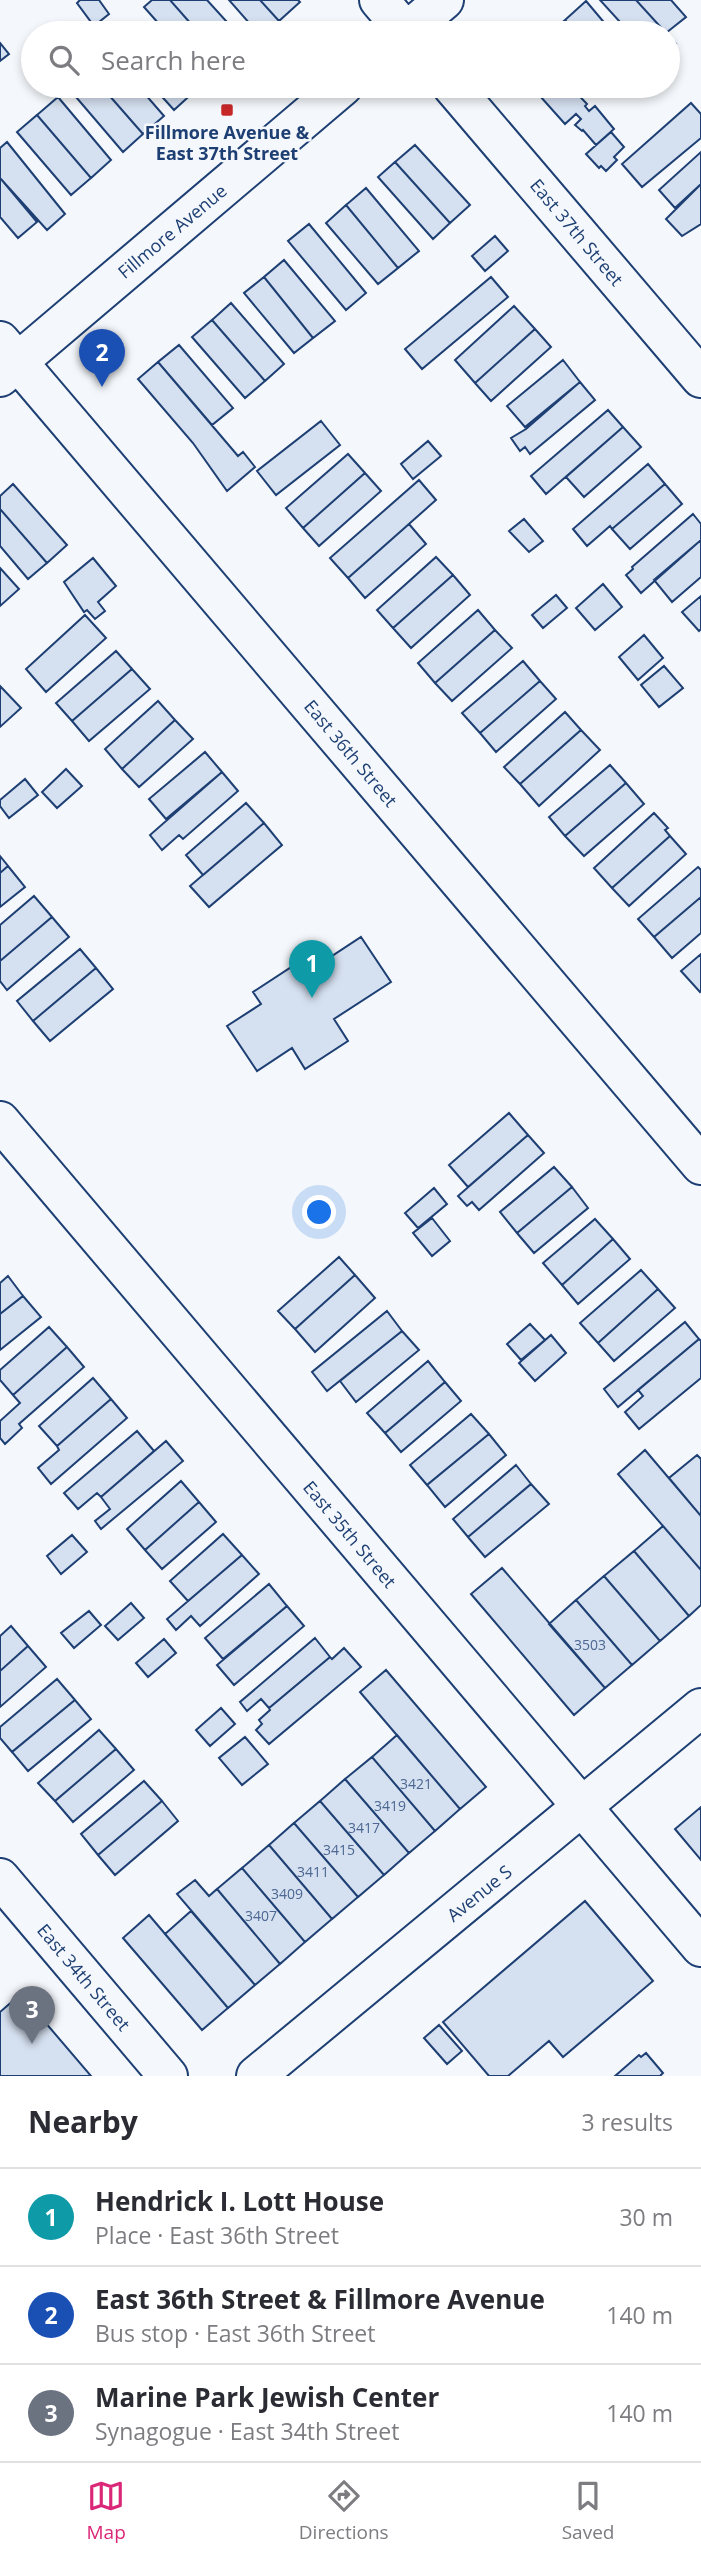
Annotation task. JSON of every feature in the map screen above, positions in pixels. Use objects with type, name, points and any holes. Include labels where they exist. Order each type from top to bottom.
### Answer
[{"type":"street","points":[[379,0],[396,21]]},
{"type":"street","points":[[420,21],[444,0]]},
{"type":"street","name":"Fillmore Avenue","points":[[6,360],[328,98]]},
{"type":"street","name":"East 37th Street","points":[[462,98],[701,378]]},
{"type":"street","name":"East 36th Street","points":[[6,360],[701,1165]]},
{"type":"street","name":"East 35th Street","points":[[0,1121],[701,1947]]},
{"type":"street","name":"Avenue S","points":[[256,2076],[701,1708]]},
{"type":"street","name":"East 34th Street","points":[[0,1878],[168,2076]]},
{"type":"building","points":[[80,0],[99,0],[109,14],[100,21],[90,21],[77,3]]},
{"type":"building","points":[[152,0],[170,0],[188,21],[156,21],[144,7]]},
{"type":"building","points":[[170,0],[207,0],[226,21],[188,21]]},
{"type":"building","points":[[229,0],[260,0],[279,21],[247,21]]},
{"type":"building","points":[[260,0],[298,0],[300,2],[279,21]]},
{"type":"building","points":[[600,0],[636,0],[655,21],[619,21]]},
{"type":"building","points":[[636,0],[671,0],[686,17],[680,22],[655,21]]},
{"type":"building","points":[[586,1],[603,21],[566,21]]},
{"type":"building","points":[[0,43],[9,54],[0,61]]},
{"type":"building","points":[[59,98],[111,160],[91,178],[37,115]]},
{"type":"building","points":[[77,98],[112,98],[143,134],[123,152]]},
{"type":"building","points":[[112,98],[148,98],[164,116],[143,134]]},
{"type":"building","points":[[163,98],[187,98],[174,110]]},
{"type":"building","points":[[542,98],[581,98],[589,111],[595,106],[614,129],[596,145],[575,125],[581,119],[576,114],[565,124]]},
{"type":"building","points":[[691,103],[701,114],[701,138],[642,187],[622,164]]},
{"type":"building","points":[[37,115],[91,178],[71,195],[17,132]]},
{"type":"building","points":[[611,132],[624,147],[614,157],[617,160],[606,171],[601,166],[599,168],[586,154]]},
{"type":"building","points":[[7,142],[65,214],[47,230],[0,178],[0,148]]},
{"type":"building","points":[[415,145],[470,205],[450,223],[395,162]]},
{"type":"building","points":[[701,152],[701,184],[675,208],[659,190]]},
{"type":"building","points":[[395,162],[450,223],[433,239],[378,177]]},
{"type":"building","points":[[0,178],[37,222],[18,238],[0,217]]},
{"type":"building","points":[[701,184],[701,224],[682,236],[666,219]]},
{"type":"building","points":[[366,188],[419,251],[398,268],[346,205]]},
{"type":"building","points":[[346,205],[398,268],[378,284],[326,223]]},
{"type":"building","points":[[309,224],[366,293],[346,310],[288,241]]},
{"type":"building","points":[[495,236],[508,251],[485,271],[472,256]]},
{"type":"building","points":[[284,260],[335,321],[313,338],[264,277]]},
{"type":"building","points":[[264,277],[313,338],[294,353],[244,293]]},
{"type":"building","points":[[491,277],[508,297],[422,369],[405,349]]},
{"type":"building","points":[[231,303],[284,364],[265,381],[212,320]]},
{"type":"building","points":[[514,306],[535,329],[475,383],[455,360]]},
{"type":"building","points":[[212,320],[265,381],[245,398],[192,337]]},
{"type":"building","points":[[535,329],[551,347],[491,401],[475,383]]},
{"type":"building","points":[[179,345],[233,408],[212,425],[158,362]]},
{"type":"building","points":[[563,360],[580,382],[525,427],[507,406]]},
{"type":"building","points":[[158,362],[238,456],[243,452],[255,467],[227,491],[193,443],[138,379]]},
{"type":"building","points":[[580,382],[595,400],[530,454],[525,447],[520,451],[511,438],[526,429]]},
{"type":"building","points":[[608,410],[623,427],[546,494],[531,476]]},
{"type":"building","points":[[321,421],[340,445],[276,495],[257,471]]},
{"type":"building","points":[[623,427],[641,447],[584,497],[566,477]]},
{"type":"building","points":[[428,441],[441,456],[413,479],[401,464]]},
{"type":"building","points":[[348,454],[365,473],[303,528],[286,508]]},
{"type":"building","points":[[648,464],[665,484],[612,529],[610,526],[587,546],[573,529]]},
{"type":"building","points":[[365,473],[381,491],[319,546],[303,528]]},
{"type":"building","points":[[419,480],[436,500],[348,578],[330,558]]},
{"type":"building","points":[[13,484],[67,545],[47,563],[0,509],[0,496]]},
{"type":"building","points":[[665,484],[682,504],[630,549],[612,529]]},
{"type":"building","points":[[0,509],[47,563],[28,579],[0,546]]},
{"type":"building","points":[[693,514],[701,524],[701,540],[641,593],[626,575]]},
{"type":"building","points":[[524,519],[543,541],[529,552],[509,531]]},
{"type":"building","points":[[409,524],[426,544],[365,598],[348,578]]},
{"type":"building","points":[[701,540],[701,577],[672,602],[654,580]]},
{"type":"building","points":[[436,557],[453,575],[393,628],[377,610]]},
{"type":"building","points":[[93,558],[116,586],[98,602],[105,611],[95,619],[87,610],[84,612],[64,582]]},
{"type":"building","points":[[0,568],[19,589],[0,606]]},
{"type":"building","points":[[453,575],[470,595],[411,648],[393,628]]},
{"type":"building","points":[[603,584],[622,607],[595,630],[576,608]]},
{"type":"building","points":[[556,595],[567,608],[543,628],[532,615]]},
{"type":"building","points":[[701,596],[701,629],[699,631],[682,612]]},
{"type":"building","points":[[478,610],[495,630],[435,683],[418,663]]},
{"type":"building","points":[[85,615],[106,638],[46,692],[26,669]]},
{"type":"building","points":[[495,630],[512,648],[452,701],[435,683]]},
{"type":"building","points":[[644,635],[663,658],[638,680],[619,657]]},
{"type":"building","points":[[116,651],[132,669],[72,721],[56,703]]},
{"type":"building","points":[[523,661],[540,681],[480,733],[462,713]]},
{"type":"building","points":[[664,666],[683,688],[659,707],[641,685]]},
{"type":"building","points":[[132,669],[150,689],[89,741],[72,721]]},
{"type":"building","points":[[540,681],[556,699],[496,752],[480,733]]},
{"type":"building","points":[[0,686],[21,708],[0,727]]},
{"type":"building","points":[[158,701],[175,720],[122,769],[105,749]]},
{"type":"building","points":[[565,712],[581,730],[520,784],[504,767]]},
{"type":"building","points":[[175,720],[193,739],[139,787],[122,769]]},
{"type":"building","points":[[581,730],[600,750],[539,806],[520,784]]},
{"type":"building","points":[[205,752],[222,772],[166,819],[149,799]]},
{"type":"building","points":[[610,765],[626,783],[565,836],[549,817]]},
{"type":"building","points":[[66,769],[82,786],[57,808],[42,792]]},
{"type":"building","points":[[222,772],[238,791],[183,839],[179,835],[162,850],[150,835]]},
{"type":"building","points":[[25,779],[38,795],[9,818],[0,806],[0,800]]},
{"type":"building","points":[[626,783],[644,804],[584,856],[565,836]]},
{"type":"building","points":[[246,803],[264,823],[203,875],[186,855]]},
{"type":"building","points":[[654,813],[668,828],[665,830],[670,836],[612,888],[594,868]]},
{"type":"building","points":[[264,823],[282,845],[209,907],[190,886]]},
{"type":"building","points":[[670,836],[686,854],[629,906],[612,888]]},
{"type":"building","points":[[0,856],[8,866],[0,873]]},
{"type":"building","points":[[8,866],[25,887],[0,907],[0,873]]},
{"type":"building","points":[[698,867],[701,870],[701,897],[654,937],[638,919]]},
{"type":"building","points":[[34,896],[52,917],[0,961],[0,925]]},
{"type":"building","points":[[701,897],[701,933],[672,958],[654,937]]},
{"type":"building","points":[[52,917],[69,937],[7,990],[0,981],[0,961]]},
{"type":"building","points":[[361,937],[391,982],[334,1019],[348,1041],[305,1069],[292,1048],[257,1071],[227,1026],[261,1004],[253,992],[296,964],[303,975]]},
{"type":"building","points":[[80,949],[96,968],[33,1021],[17,1001]]},
{"type":"building","points":[[701,954],[701,991],[700,992],[681,971]]},
{"type":"building","points":[[96,968],[113,989],[50,1041],[33,1021]]},
{"type":"building","points":[[509,1113],[528,1135],[468,1187],[449,1165]]},
{"type":"building","points":[[528,1135],[544,1153],[479,1210],[472,1202],[467,1206],[458,1196]]},
{"type":"building","points":[[554,1167],[572,1187],[517,1233],[500,1212]]},
{"type":"building","points":[[572,1187],[588,1208],[534,1253],[517,1233]]},
{"type":"building","points":[[434,1188],[447,1204],[418,1228],[405,1213]]},
{"type":"building","points":[[432,1218],[450,1241],[432,1256],[413,1233]]},
{"type":"building","points":[[595,1219],[613,1239],[562,1285],[543,1263]]},
{"type":"building","points":[[613,1239],[630,1259],[578,1304],[562,1285]]},
{"type":"building","points":[[339,1257],[355,1275],[295,1329],[278,1311]]},
{"type":"building","points":[[641,1270],[658,1289],[598,1343],[580,1323]]},
{"type":"building","points":[[355,1275],[375,1298],[315,1352],[295,1329]]},
{"type":"building","points":[[8,1276],[23,1296],[0,1314],[0,1283]]},
{"type":"building","points":[[658,1289],[675,1308],[614,1361],[598,1343]]},
{"type":"building","points":[[23,1296],[41,1317],[0,1350],[0,1314]]},
{"type":"building","points":[[387,1311],[402,1331],[327,1391],[312,1372]]},
{"type":"building","points":[[685,1322],[699,1339],[618,1407],[604,1389]]},
{"type":"building","points":[[530,1324],[545,1340],[521,1360],[507,1344]]},
{"type":"building","points":[[49,1327],[67,1347],[13,1395],[0,1380],[0,1370]]},
{"type":"building","points":[[402,1331],[419,1350],[356,1402],[340,1381]]},
{"type":"building","points":[[551,1335],[566,1353],[535,1381],[519,1363]]},
{"type":"building","points":[[699,1339],[701,1378],[639,1429],[625,1412],[643,1396],[638,1390]]},
{"type":"building","points":[[67,1347],[84,1367],[19,1424],[22,1428],[5,1444],[0,1438],[0,1421],[20,1403],[13,1395]]},
{"type":"building","points":[[428,1361],[445,1382],[385,1433],[367,1413]]},
{"type":"building","points":[[93,1378],[111,1399],[57,1446],[39,1426]]},
{"type":"building","points":[[445,1382],[461,1401],[401,1452],[385,1433]]},
{"type":"building","points":[[111,1399],[127,1418],[51,1484],[38,1468],[59,1450],[57,1446]]},
{"type":"building","points":[[471,1414],[489,1434],[427,1485],[410,1465]]},
{"type":"building","points":[[137,1431],[154,1451],[101,1497],[97,1493],[78,1509],[64,1493]]},
{"type":"building","points":[[489,1434],[506,1455],[445,1507],[427,1485]]},
{"type":"building","points":[[166,1441],[183,1461],[101,1529],[95,1521],[110,1509],[101,1497]]},
{"type":"building","points":[[645,1450],[701,1516],[701,1570],[618,1474]]},
{"type":"building","points":[[697,1455],[701,1459],[701,1516],[669,1478]]},
{"type":"building","points":[[516,1465],[531,1484],[468,1537],[453,1519]]},
{"type":"building","points":[[181,1481],[199,1502],[145,1550],[127,1529]]},
{"type":"building","points":[[531,1484],[549,1504],[485,1557],[468,1537]]},
{"type":"building","points":[[199,1502],[216,1522],[162,1569],[145,1550]]},
{"type":"building","points":[[663,1526],[701,1570],[701,1605],[689,1616],[634,1551]]},
{"type":"building","points":[[223,1534],[242,1555],[188,1601],[170,1581]]},
{"type":"building","points":[[72,1535],[87,1552],[61,1574],[47,1556]]},
{"type":"building","points":[[634,1551],[689,1616],[660,1641],[604,1576]]},
{"type":"building","points":[[242,1555],[259,1574],[200,1626],[191,1616],[176,1630],[167,1619]]},
{"type":"building","points":[[502,1568],[605,1688],[574,1715],[471,1594]]},
{"type":"building","points":[[604,1576],[660,1641],[632,1665],[576,1600]]},
{"type":"building","points":[[269,1584],[287,1606],[223,1659],[205,1638]]},
{"type":"building","points":[[576,1600],[632,1665],[605,1688],[549,1624]]},
{"type":"building","points":[[131,1603],[144,1618],[118,1640],[105,1626]]},
{"type":"building","points":[[287,1606],[304,1626],[234,1685],[217,1665]]},
{"type":"building","points":[[89,1611],[101,1625],[74,1648],[61,1633]]},
{"type":"building","points":[[11,1626],[28,1646],[0,1671],[0,1636]]},
{"type":"building","points":[[315,1638],[330,1657],[269,1708],[261,1699],[247,1711],[240,1702]]},
{"type":"building","points":[[164,1639],[176,1653],[148,1677],[136,1663]]},
{"type":"building","points":[[28,1646],[46,1667],[0,1707],[0,1671]]},
{"type":"building","points":[[344,1648],[361,1667],[269,1744],[256,1730],[262,1724],[259,1720],[269,1708]]},
{"type":"building","points":[[386,1670],[486,1787],[460,1809],[360,1692]]},
{"type":"building","points":[[57,1679],[75,1700],[12,1752],[0,1738],[0,1727]]},
{"type":"building","points":[[75,1700],[91,1719],[28,1771],[12,1752]]},
{"type":"building","points":[[221,1708],[235,1724],[210,1746],[196,1730]]},
{"type":"building","points":[[99,1730],[116,1749],[55,1801],[38,1783]]},
{"type":"building","points":[[397,1735],[460,1809],[435,1831],[372,1757]]},
{"type":"building","points":[[245,1737],[268,1764],[242,1785],[219,1758]]},
{"type":"building","points":[[116,1749],[134,1770],[73,1822],[55,1801]]},
{"type":"building","points":[[372,1757],[435,1831],[409,1853],[345,1779]]},
{"type":"building","points":[[345,1779],[409,1853],[384,1875],[320,1801]]},
{"type":"building","points":[[144,1781],[162,1801],[98,1855],[81,1834]]},
{"type":"building","points":[[162,1801],[178,1821],[115,1875],[98,1855]]},
{"type":"building","points":[[320,1801],[384,1875],[358,1897],[294,1823]]},
{"type":"building","points":[[701,1807],[701,1860],[675,1829]]},
{"type":"building","points":[[294,1823],[358,1897],[332,1919],[269,1845]]},
{"type":"building","points":[[269,1845],[332,1919],[305,1942],[242,1868]]},
{"type":"building","points":[[242,1868],[305,1942],[280,1964],[217,1889]]},
{"type":"building","points":[[195,1880],[209,1896],[217,1889],[280,1964],[255,1985],[177,1894]]},
{"type":"building","points":[[585,1901],[653,1981],[563,2057],[549,2041],[508,2076],[489,2076],[443,2022]]},
{"type":"building","points":[[191,1911],[255,1985],[228,2008],[165,1934]]},
{"type":"building","points":[[149,1915],[228,2008],[202,2030],[123,1938]]},
{"type":"building","points":[[21,1994],[91,2076],[0,2076],[0,2012]]},
{"type":"building","points":[[439,2025],[462,2051],[447,2064],[424,2038]]},
{"type":"building","points":[[646,2053],[663,2073],[660,2076],[615,2076],[639,2055],[641,2057]]},
{"type":"place","name":"Fillmore Avenue & East 37th Street","points":[[227,110]]},
{"type":"place","name":"East 36th Street & Fillmore Avenue","points":[[102,387]]},
{"type":"place","name":"Hendrick I. Lott House","points":[[312,998]]},
{"type":"place","name":"Marine Park Jewish Center","points":[[32,2044]]}]
